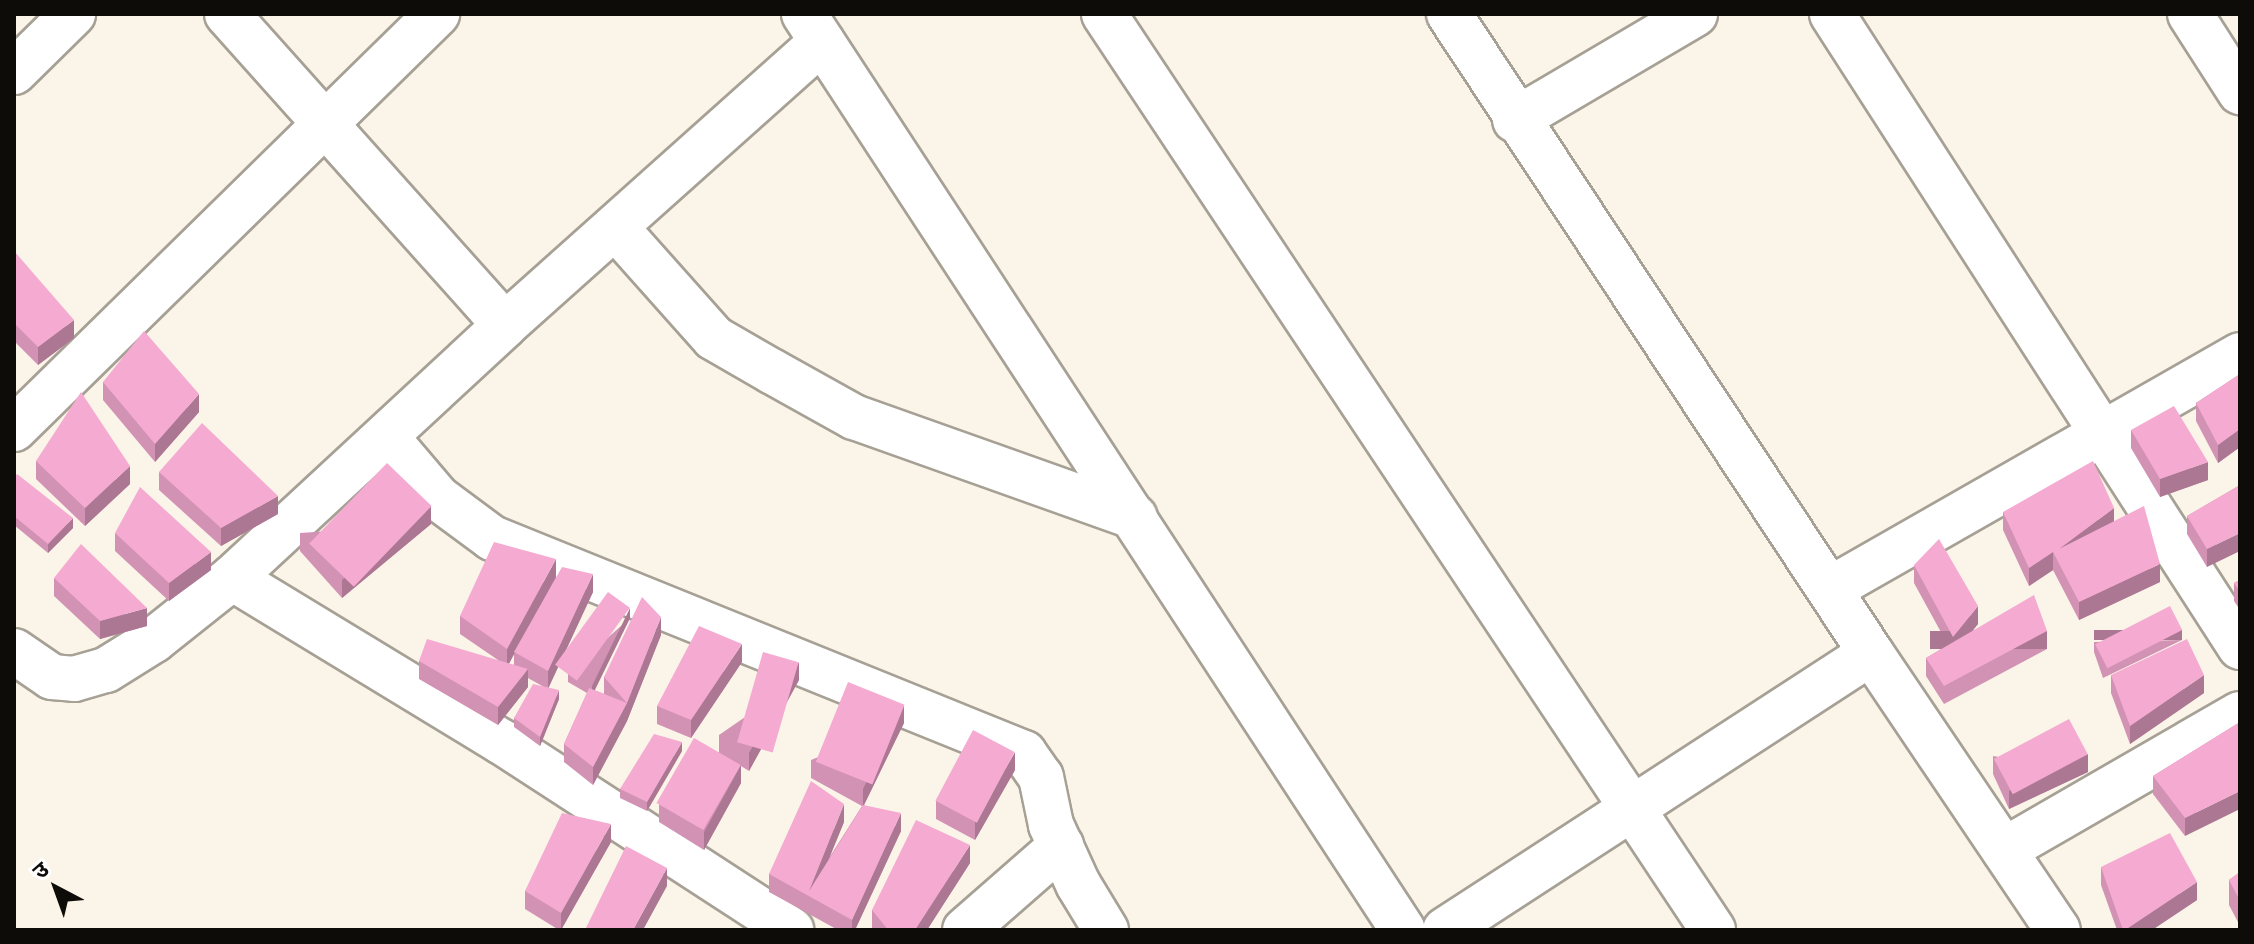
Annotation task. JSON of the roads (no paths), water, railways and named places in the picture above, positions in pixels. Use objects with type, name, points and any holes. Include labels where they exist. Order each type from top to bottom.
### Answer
[{"type":"street","points":[[14,72],[73,14]]},
{"type":"street","points":[[227,14],[505,325]]},
{"type":"street","points":[[14,429],[327,127],[437,14]]},
{"type":"street","points":[[1104,14],[1633,804],[1713,930]]},
{"type":"street","points":[[1449,14],[1515,120],[1698,384],[1871,653],[2058,930]]},
{"type":"street","points":[[1515,120],[1695,14]]},
{"type":"street","points":[[1832,14],[2240,647]]},
{"type":"street","points":[[2190,14],[2240,92]]},
{"type":"street","points":[[14,651],[52,677],[74,679],[106,670],[232,578],[387,438],[505,325],[616,228],[813,28],[1403,930]]},
{"type":"street","points":[[616,228],[714,338],[773,372],[854,417],[1135,517]]},
{"type":"street","points":[[1830,589],[2240,355]]},
{"type":"street","points":[[387,438],[438,498],[492,538],[1024,753],[1041,777],[1061,846],[1106,930]]},
{"type":"street","points":[[232,578],[502,742],[791,930]]},
{"type":"street","points":[[1445,930],[1633,804],[1871,653]]},
{"type":"street","points":[[2004,850],[2240,714]]},
{"type":"street","points":[[965,930],[1061,846]]}]
